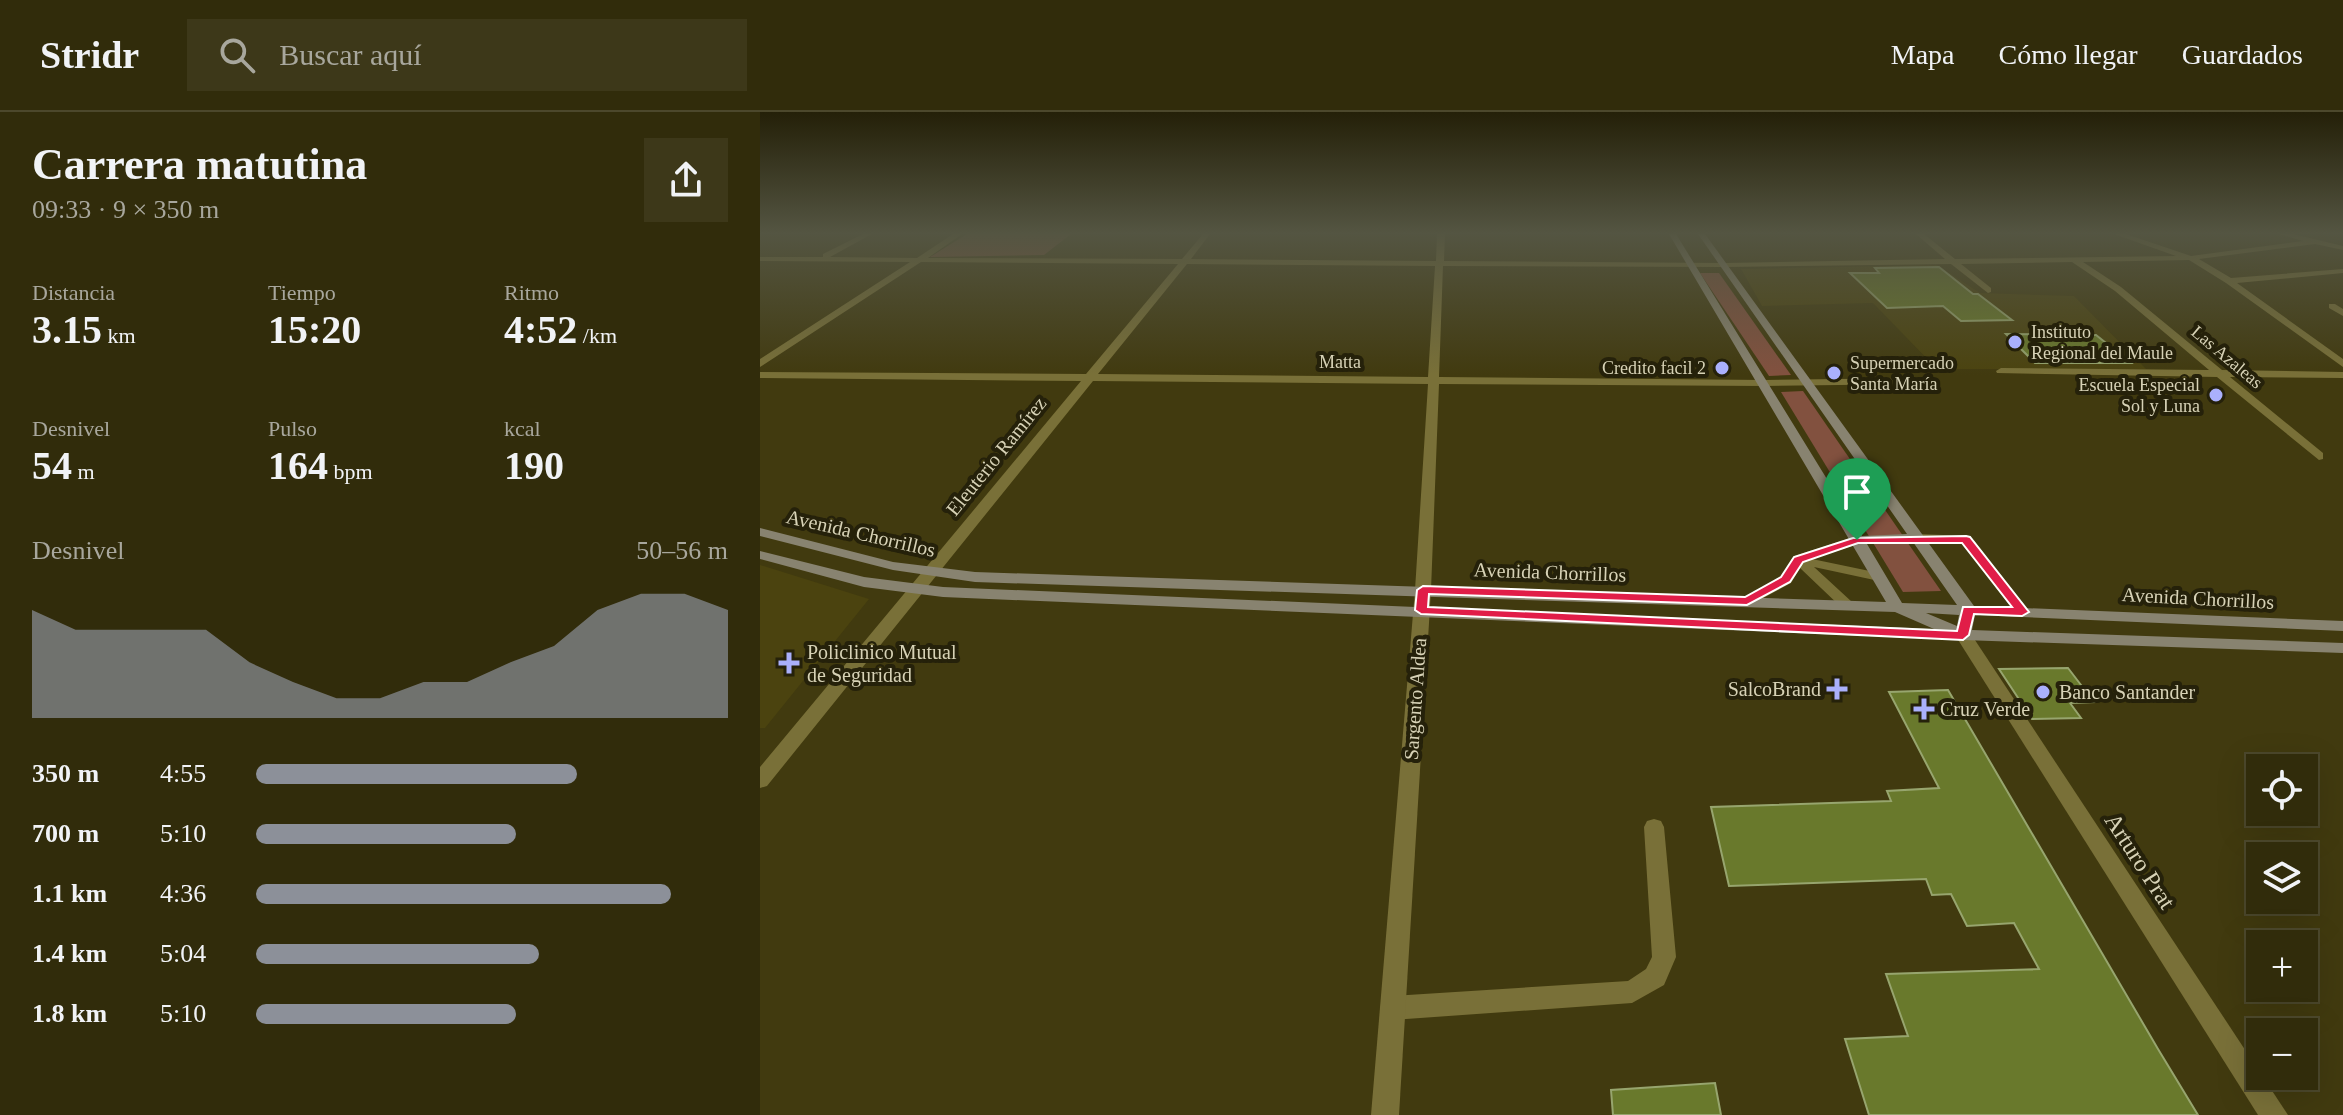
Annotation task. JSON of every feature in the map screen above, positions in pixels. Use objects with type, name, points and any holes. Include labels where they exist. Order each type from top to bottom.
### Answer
[{"type":"main road","points":[[1698,281],[1764,383],[1897,607],[1963,635],[1968,609],[1735,281]]},
{"type":"main road","name":"Avenida Chorrillos","points":[[760,532],[928,572],[975,577],[1422,600],[1963,635],[2343,648]]},
{"type":"main road","points":[[1857,540],[1917,538]]},
{"type":"main road","name":"Avenida Chorrillos","points":[[760,555],[843,578],[914,589],[1422,600],[1747,601],[2343,626]]},
{"type":"street","points":[[760,364],[887,281]]},
{"type":"street","name":"Eleuterio Ramírez","points":[[760,781],[1169,281]]},
{"type":"street","name":"Sargento Aldea","points":[[1385,1115],[1422,600],[1437,281]]},
{"type":"street","points":[[1977,281],[1988,290]]},
{"type":"street","name":"Las Azaleas","points":[[2105,281],[2319,456]]},
{"type":"street","points":[[2229,281],[2343,364]]},
{"type":"street","points":[[2332,306],[2343,313]]},
{"type":"street","points":[[2001,371],[2343,375]]},
{"type":"street","name":"Matta","points":[[760,375],[1764,383],[1920,381]]},
{"type":"street","name":"Arturo Prat","points":[[1963,635],[2274,1115]]},
{"type":"street","points":[[1392,1008],[1632,992],[1655,977],[1664,957],[1654,827]]},
{"type":"lane","points":[[1917,538],[1966,539],[2022,612]]},
{"type":"lane","points":[[1747,601],[1786,580],[1799,559],[1857,540]]},
{"type":"lane","points":[[1799,559],[1879,577]]},
{"type":"lane","points":[[1799,559],[1847,605]]},
{"type":"shaded area","points":[[1705,281],[1725,281],[1791,375],[1769,376]]},
{"type":"shaded area","name":"Instituto Regional del Maule","points":[[1748,281],[1961,281],[1980,293],[2074,296],[2146,369],[1937,369],[1873,303],[1762,306]]},
{"type":"shaded area","points":[[1803,391],[1941,591],[1903,592],[1781,392]]},
{"type":"shaded area","name":"Policlinico Mutual de Seguridad","points":[[760,565],[869,599],[765,728],[760,728]]},
{"type":"building","points":[[1858,281],[1956,281],[2012,320],[1961,321],[1943,306],[1887,308]]},
{"type":"building","points":[[2006,334],[2096,335],[2131,363],[2035,363]]},
{"type":"building","points":[[2068,668],[2094,702],[2070,703],[2081,718],[2032,719],[1999,669]]},
{"type":"building","points":[[1948,690],[2198,1115],[1869,1115],[1845,1039],[1908,1036],[1886,974],[2039,969],[2014,923],[1967,926],[1951,894],[1932,895],[1926,879],[1729,886],[1711,807],[1891,801],[1887,791],[1939,788],[1889,692]]},
{"type":"building","points":[[1715,1083],[1721,1115],[1613,1115],[1611,1090]]},
{"type":"place","name":"Instituto Regional del Maule","points":[[2015,342]]},
{"type":"place","name":"Credito facil 2","points":[[1722,368]]},
{"type":"place","name":"Supermercado Santa María","points":[[1834,373]]},
{"type":"place","name":"Escuela Especial Sol y Luna","points":[[2216,395]]},
{"type":"place","name":"Policlinico Mutual de Seguridad","points":[[789,663]]},
{"type":"place","name":"SalcoBrand","points":[[1837,689]]},
{"type":"place","name":"Banco Santander","points":[[2043,692]]},
{"type":"place","name":"Cruz Verde","points":[[1924,709]]},
{"type":"route","points":[[1966,539],[2022,612],[1968,609],[1963,635],[1421,610],[1423,590],[1747,601],[1786,580],[1799,559],[1857,540],[1966,539]]}]
